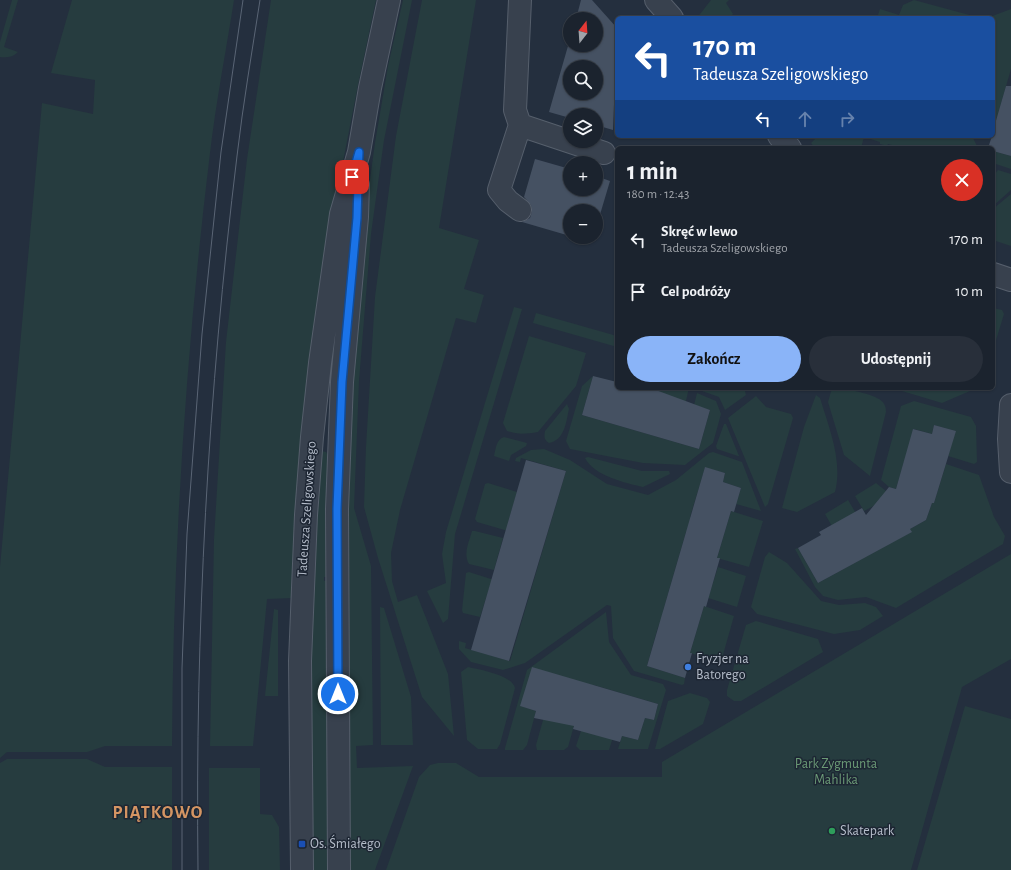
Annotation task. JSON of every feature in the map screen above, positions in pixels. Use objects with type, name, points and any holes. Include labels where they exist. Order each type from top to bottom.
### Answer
[{"type":"street","name":"Tadeusza Szeligowskiego","points":[[302,870],[300,661],[306,515],[312,437],[320,363],[341,214],[359,152],[370,88],[389,0]]},
{"type":"street","points":[[520,0],[515,110],[520,125],[499,190],[508,202],[520,210]]},
{"type":"street","points":[[656,0],[670,16]]},
{"type":"street","points":[[520,125],[604,153]]},
{"type":"street","points":[[781,138],[788,146]]},
{"type":"street","name":"Tadeusza Szeligowskiego","points":[[340,870],[337,509],[342,382],[357,218],[359,152]]},
{"type":"street","points":[[995,275],[1011,280]]},
{"type":"street","points":[[1011,405],[1008,439],[1011,472]]},
{"type":"green space","points":[[12,0],[18,0],[4,47],[18,52],[10,57],[0,57],[0,42]]},
{"type":"green space","points":[[72,0],[234,0],[210,153],[194,301],[182,449],[178,523],[172,746],[105,746],[87,752],[7,752],[0,758],[0,567],[42,103],[93,114],[95,80],[51,73]]},
{"type":"green space","points":[[271,0],[376,0],[333,213],[293,598],[267,599],[253,746],[210,746],[214,539],[226,342],[247,159]]},
{"type":"green space","points":[[403,0],[412,0],[384,140],[371,234],[359,381],[354,508],[371,566],[373,745],[356,746],[357,768],[413,766],[375,870],[348,870],[347,432],[360,252],[375,143],[388,66]]},
{"type":"green space","points":[[422,0],[476,0],[439,228],[479,240],[464,289],[484,295],[476,323],[456,318],[400,510],[391,553],[392,581],[398,602],[417,595],[448,674],[454,736],[422,697],[378,558],[364,507],[375,297],[396,136]]},
{"type":"green space","points":[[711,0],[729,0],[726,3],[733,14],[731,16],[699,16]]},
{"type":"green space","points":[[914,0],[973,16],[878,16],[880,9],[899,15],[903,5]]},
{"type":"green space","points":[[1011,9],[1011,69],[995,124],[995,16],[992,16]]},
{"type":"green space","points":[[816,138],[864,138],[862,146],[813,146],[811,143]]},
{"type":"green space","points":[[867,138],[973,138],[977,146],[896,146],[888,144],[887,146],[880,144],[880,142]]},
{"type":"green space","points":[[995,152],[1011,156],[1011,169],[995,164]]},
{"type":"green space","points":[[998,170],[1011,174],[1011,190],[995,204],[995,174]]},
{"type":"green space","points":[[1011,194],[1011,246],[995,241],[995,207]]},
{"type":"green space","points":[[514,307],[522,309],[455,534],[448,619],[443,623],[427,591],[446,583],[442,554],[446,532]]},
{"type":"green space","points":[[995,308],[1002,310],[1004,314],[995,343]]},
{"type":"green space","points":[[536,313],[615,335],[615,346],[533,323]]},
{"type":"green space","points":[[529,336],[586,353],[576,386],[538,432],[518,434],[507,431],[503,423]]},
{"type":"green space","points":[[593,376],[582,415],[699,449],[710,410],[694,405],[697,393],[716,401],[721,414],[713,443],[685,465],[643,463],[570,449],[566,441],[582,386]]},
{"type":"green space","points":[[657,390],[689,390],[685,405],[655,396]]},
{"type":"green space","points":[[701,390],[741,390],[745,391],[746,395],[725,410],[719,397]]},
{"type":"green space","points":[[831,390],[850,390],[875,397],[881,400],[885,406],[886,412],[870,476],[844,455],[828,402]]},
{"type":"green space","points":[[899,390],[972,390],[942,403]]},
{"type":"green space","points":[[816,395],[820,398],[834,445],[837,480],[835,492],[797,512],[782,508],[804,427]]},
{"type":"green space","points":[[756,396],[766,407],[791,414],[793,418],[768,504],[765,507],[728,418]]},
{"type":"green space","points":[[914,401],[971,417],[976,426],[977,462],[974,464],[948,456],[955,431],[934,425],[932,434],[914,429],[896,489],[889,487],[881,480],[901,406]]},
{"type":"green space","points":[[567,404],[569,409],[564,430],[558,438],[549,443],[546,441],[544,435],[545,431]]},
{"type":"green space","points":[[724,424],[726,424],[739,456],[717,449],[716,446]]},
{"type":"green space","points":[[504,437],[527,443],[526,446],[511,455],[509,461],[494,456],[499,440]]},
{"type":"green space","points":[[544,449],[570,460],[607,484],[648,495],[676,480],[709,453],[713,452],[742,462],[761,511],[736,504],[741,488],[723,482],[725,473],[705,468],[690,517],[693,517],[688,533],[686,532],[663,611],[665,612],[658,627],[647,666],[685,678],[684,684],[682,685],[634,671],[613,638],[611,606],[607,605],[525,663],[503,670],[471,662],[459,649],[459,641],[466,643],[465,648],[510,661],[566,471],[521,458],[520,462],[515,461],[516,458],[531,450]]},
{"type":"green space","points":[[322,451],[326,452],[328,455],[327,577],[324,577],[324,581],[328,580],[330,870],[313,870],[313,770],[307,700],[310,594]]},
{"type":"green space","points":[[588,457],[642,471],[669,471],[670,474],[643,487],[611,478],[595,470],[585,458]]},
{"type":"green space","points":[[946,464],[979,475],[994,517],[1005,536],[1003,544],[896,608],[866,597],[838,600],[823,596],[815,587],[795,549],[798,548],[818,583],[911,532],[910,529],[926,520],[932,503],[934,503]]},
{"type":"green space","points":[[488,483],[517,492],[508,523],[508,531],[477,522],[475,519],[485,484]]},
{"type":"green space","points":[[876,483],[886,491],[889,498],[864,511],[855,496]]},
{"type":"green space","points":[[848,500],[857,515],[833,528],[825,514]]},
{"type":"green space","points":[[731,511],[763,521],[749,567],[717,558]]},
{"type":"green space","points":[[472,531],[503,538],[494,570],[469,564],[467,560],[467,552]]},
{"type":"green space","points":[[769,552],[787,563],[821,601],[839,605],[865,603],[876,607],[883,616],[860,630],[834,634],[757,614],[751,607],[765,557]]},
{"type":"green space","name":"Park Zygmunta Mahlika","points":[[1011,554],[1011,659],[962,687],[911,870],[386,870],[419,777],[430,765],[438,763],[456,763],[479,777],[662,777],[662,762]]},
{"type":"green space","points":[[718,567],[746,576],[737,607],[708,598]]},
{"type":"green space","points":[[469,572],[494,580],[490,586],[480,617],[463,613],[462,610],[466,573]]},
{"type":"green space","points":[[704,606],[734,616],[721,662],[690,653]]},
{"type":"green space","points":[[380,607],[384,608],[411,697],[413,745],[381,745]]},
{"type":"green space","points":[[274,609],[278,610],[278,696],[265,696]]},
{"type":"green space","points":[[606,612],[609,642],[631,675],[663,684],[666,690],[648,749],[618,749],[622,736],[638,740],[645,718],[654,720],[658,704],[594,685],[521,706],[536,711],[527,745],[523,750],[505,750],[527,670]]},
{"type":"green space","points":[[756,621],[818,639],[823,652],[741,701],[734,701],[727,696],[727,690],[746,625]]},
{"type":"green space","points":[[468,667],[502,676],[513,683],[515,688],[500,744],[497,749],[478,749],[467,740],[461,672]]},
{"type":"green space","points":[[690,693],[707,698],[710,702],[703,724],[660,749],[655,749],[668,701]]},
{"type":"green space","points":[[965,706],[1011,719],[1011,870],[917,870]]},
{"type":"green space","points":[[545,713],[575,722],[568,747],[564,750],[537,750],[536,745]]},
{"type":"green space","points":[[583,725],[614,734],[609,750],[580,750],[576,746]]},
{"type":"green space","points":[[7,759],[87,759],[105,767],[172,767],[172,870],[0,870],[0,763]]},
{"type":"green space","points":[[209,768],[260,768],[260,814],[272,815],[279,827],[280,870],[209,870]]},
{"type":"building","points":[[581,0],[592,0],[603,12],[578,12]]},
{"type":"building","points":[[603,12],[615,26],[613,130],[603,127],[603,108],[563,108],[563,116],[549,112],[563,63],[563,100],[603,100],[603,60],[564,60],[566,52],[603,52]]},
{"type":"building","points":[[1006,86],[1011,86],[1011,156],[995,152],[995,146],[989,146],[991,138],[995,138],[995,124]]},
{"type":"building","points":[[535,159],[563,167],[563,196],[603,196],[603,178],[610,181],[603,204],[563,204],[563,234],[522,222],[530,218],[532,212],[531,205],[524,197]]},
{"type":"building","points":[[593,376],[615,382],[615,390],[656,390],[710,410],[699,449],[582,415]]},
{"type":"building","points":[[934,425],[956,431],[934,503],[932,503],[926,520],[910,529],[912,532],[818,583],[798,548],[821,535],[819,532],[862,508],[866,515],[889,487],[896,489],[913,429],[932,434]]},
{"type":"building","points":[[526,460],[566,471],[509,661],[471,650]]},
{"type":"building","points":[[705,467],[725,473],[723,482],[741,488],[734,512],[731,511],[717,558],[720,558],[706,607],[704,606],[690,653],[692,653],[685,678],[647,666]]},
{"type":"building","points":[[532,667],[658,704],[654,720],[645,718],[638,740],[622,736],[620,742],[573,729],[574,726],[534,718],[536,711],[520,706]]},
{"type":"tram line","points":[[182,870],[182,668],[187,534],[202,334],[221,152],[243,0]]},
{"type":"tram line","points":[[198,870],[201,602],[211,423],[218,334],[237,156],[260,0]]},
{"type":"place","name":"Fryzjer na Batorego","points":[[688,667]]},
{"type":"place","name":"Skatepark","points":[[832,831]]},
{"type":"place","name":"Os. Śmiałego","points":[[302,844]]},
{"type":"district","name":"PIĄTKOWO","points":[[158,813]]},
{"type":"route","points":[[338,694],[337,509],[342,382],[357,218],[359,152],[352,177]]}]
